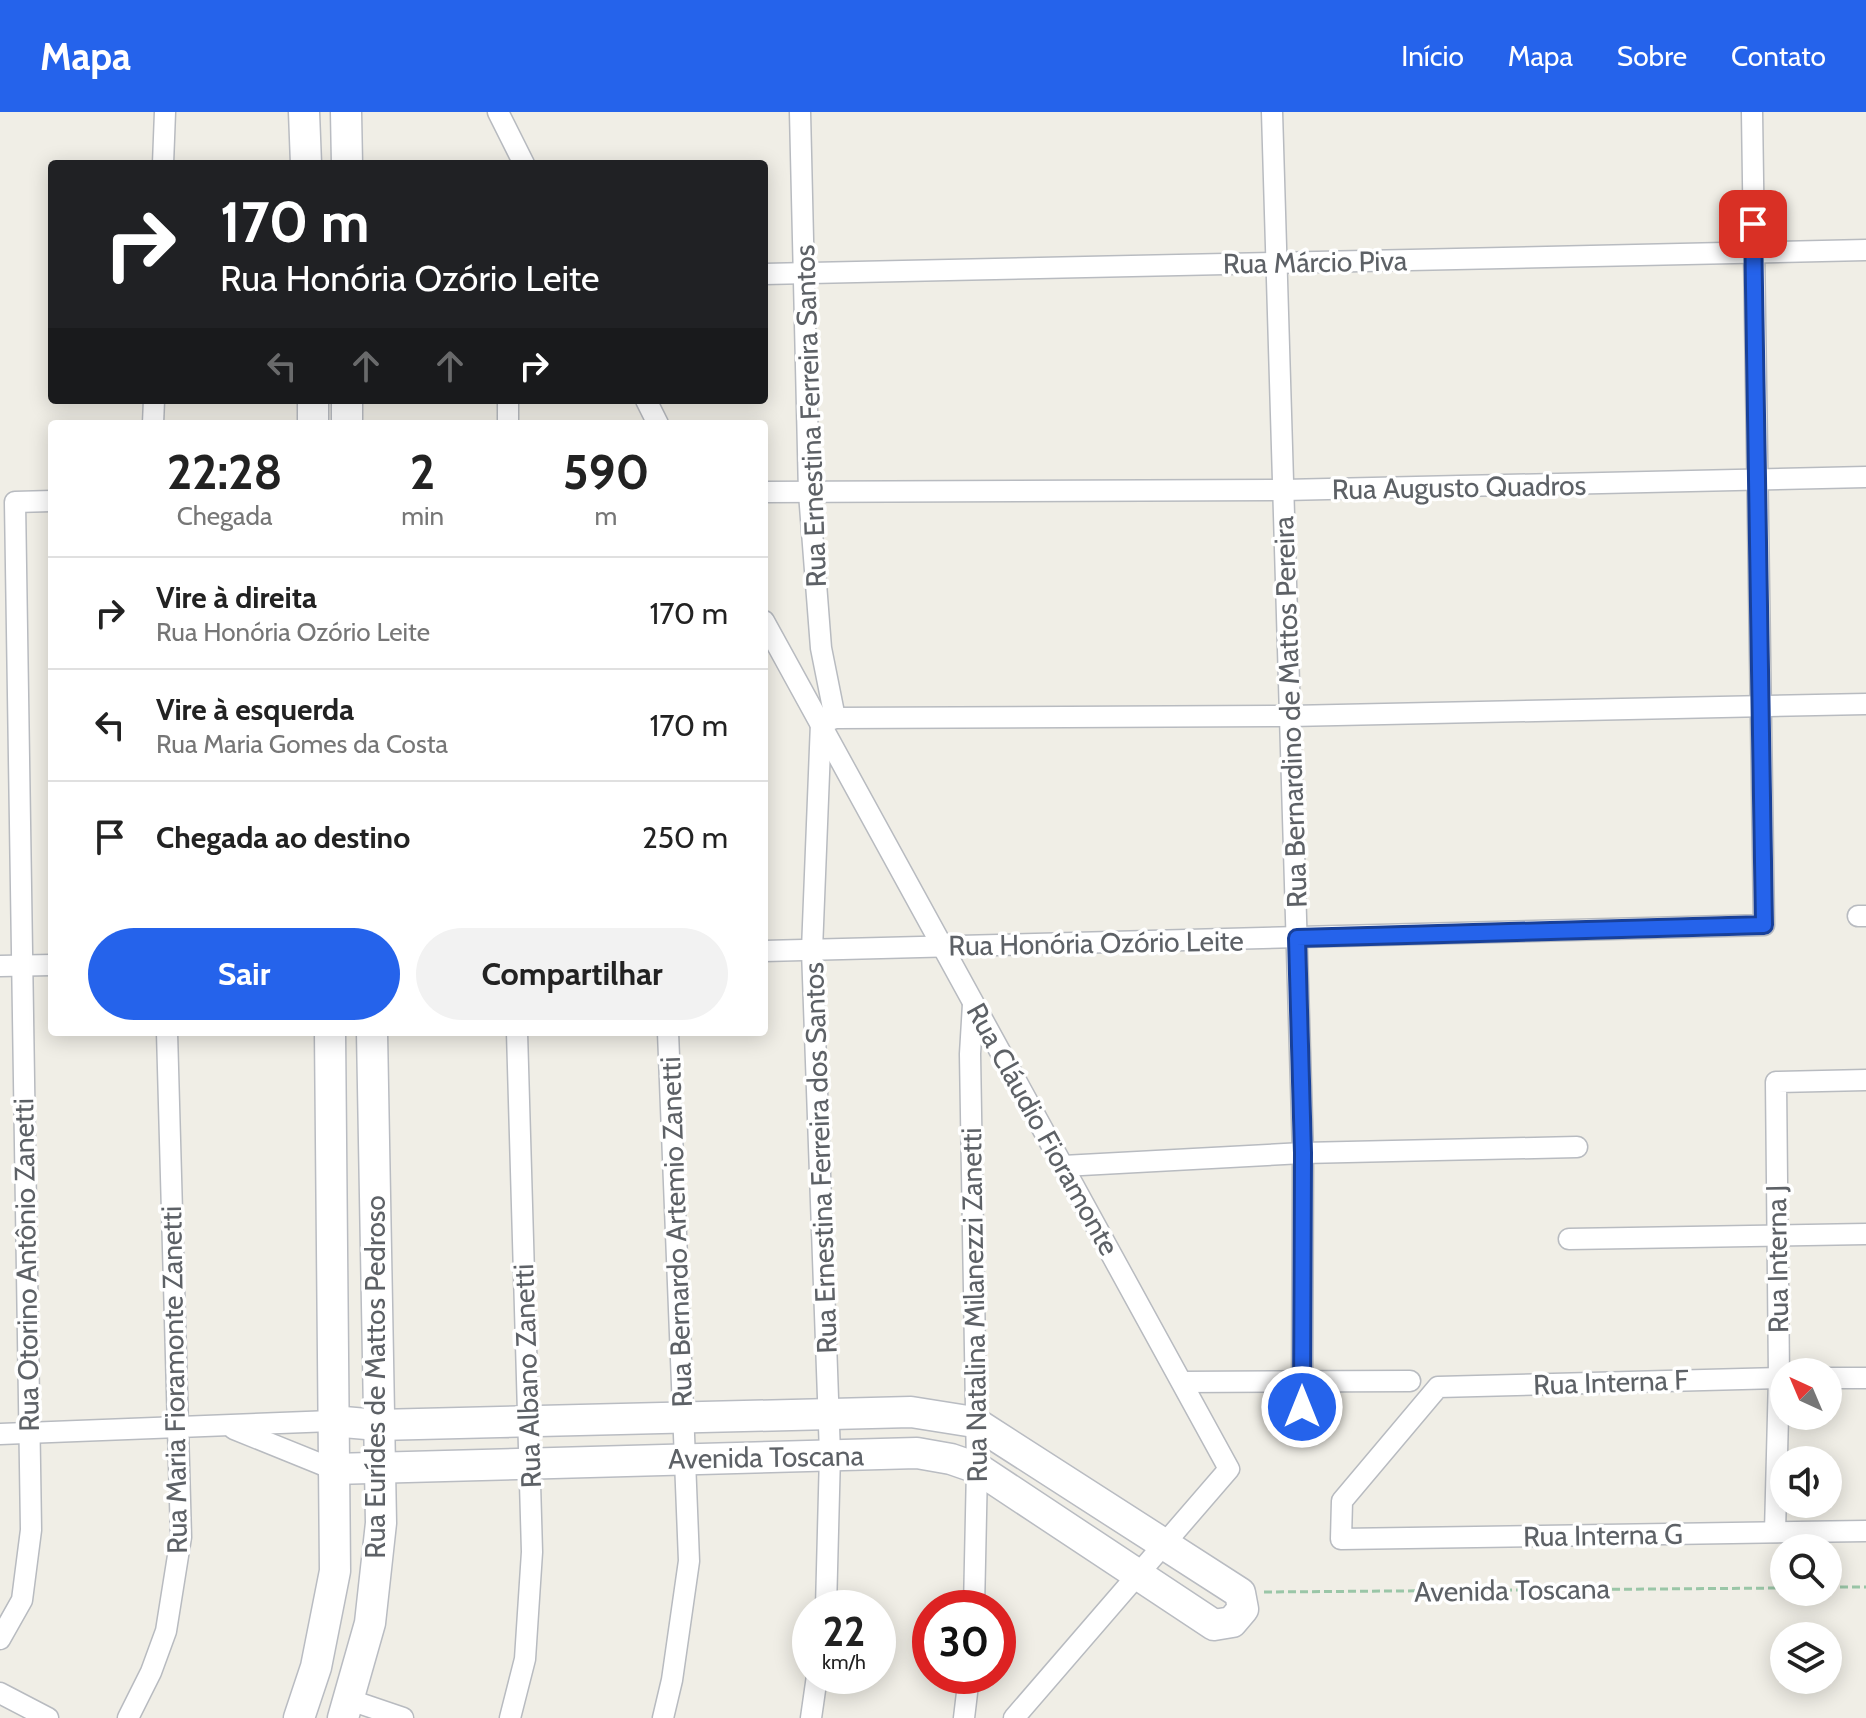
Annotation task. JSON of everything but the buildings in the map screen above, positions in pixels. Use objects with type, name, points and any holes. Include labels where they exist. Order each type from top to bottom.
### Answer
[{"type":"street","points":[[163,160],[165,112]]},
{"type":"street","points":[[304,112],[306,160]]},
{"type":"street","points":[[346,112],[347,160]]},
{"type":"street","name":"Rua Ernestina Ferreira Santos","points":[[800,112],[809,493],[828,721]]},
{"type":"street","name":"Rua Bernardino de Mattos Pereira","points":[[1272,112],[1303,1153],[1302,1407]]},
{"type":"street","points":[[1752,112],[1760,706]]},
{"type":"street","points":[[501,120],[505,160]]},
{"type":"street","points":[[501,120],[522,160]]},
{"type":"street","name":"Rua Márcio Piva","points":[[768,274],[1866,250]]},
{"type":"street","name":"Rua Augusto Quadros","points":[[768,492],[1284,490],[1757,482],[1866,477]]},
{"type":"street","name":"Rua Otorino Antônio Zanetti","points":[[0,1639],[22,1600],[31,1530],[15,502],[48,501]]},
{"type":"street","name":"Rua Cláudio Fioramonte","points":[[768,627],[828,721],[973,1003],[1229,1469],[1164,1544]]},
{"type":"street","points":[[828,721],[1290,716],[1866,704]]},
{"type":"street","name":"Rua Honória Ozório Leite","points":[[768,951],[1764,925],[1760,706]]},
{"type":"street","name":"Rua Ernestina Ferreira dos Santos","points":[[826,1590],[830,1454],[812,950],[828,721]]},
{"type":"street","points":[[0,966],[48,965]]},
{"type":"street","name":"Rua Natalina Milanezzi Zanetti","points":[[973,1003],[970,1054],[977,1468],[974,1590]]},
{"type":"street","name":"Rua Maria Fioramonte Zanetti","points":[[128,1718],[151,1672],[175,1590],[181,1537],[167,1036]]},
{"type":"street","name":"Rua Eurídes de Mattos Pedroso","points":[[299,1718],[316,1667],[335,1571],[330,1036]]},
{"type":"street","name":"Rua Eurídes de Mattos Pedroso","points":[[346,1709],[370,1623],[381,1523],[372,1036]]},
{"type":"street","name":"Rua Albano Zanetti","points":[[510,1718],[525,1659],[532,1552],[517,1036]]},
{"type":"street","name":"Rua Bernardo Artemio Zanetti","points":[[663,1718],[672,1680],[689,1561],[668,1036]]},
{"type":"street","name":"Rua Interna J","points":[[1781,1358],[1775,1235],[1776,1082],[1866,1080]]},
{"type":"street","points":[[1063,1166],[1303,1153],[1577,1147]]},
{"type":"street","points":[[1569,1239],[1866,1234]]},
{"type":"street","name":"Rua Interna F","points":[[1341,1539],[1342,1501],[1438,1387],[1770,1378]]},
{"type":"street","points":[[1842,1378],[1866,1378]]},
{"type":"street","points":[[1182,1382],[1410,1381]]},
{"type":"street","name":"Avenida Toscana","points":[[0,1434],[332,1421],[378,1425],[911,1412],[974,1422],[1240,1593],[1243,1609],[1232,1622],[1214,1625],[977,1468],[951,1459],[917,1453],[830,1454],[333,1469],[226,1426]]},
{"type":"street","name":"Rua Interna J","points":[[1775,1532],[1780,1430]]},
{"type":"street","name":"Rua Interna G","points":[[1341,1539],[1866,1531]]},
{"type":"street","points":[[1014,1718],[1164,1544]]},
{"type":"street","points":[[0,1693],[48,1718]]},
{"type":"street","points":[[811,1718],[814,1694]]},
{"type":"street","points":[[964,1718],[967,1694]]},
{"type":"street","points":[[346,1709],[403,1718]]},
{"type":"path","points":[[1842,1587],[1866,1587]]},
{"type":"path","name":"Avenida Toscana","points":[[1240,1593],[1770,1588]]},
{"type":"route","points":[[1302,1407],[1303,1153],[1297,938],[1764,925],[1753,224]]}]
